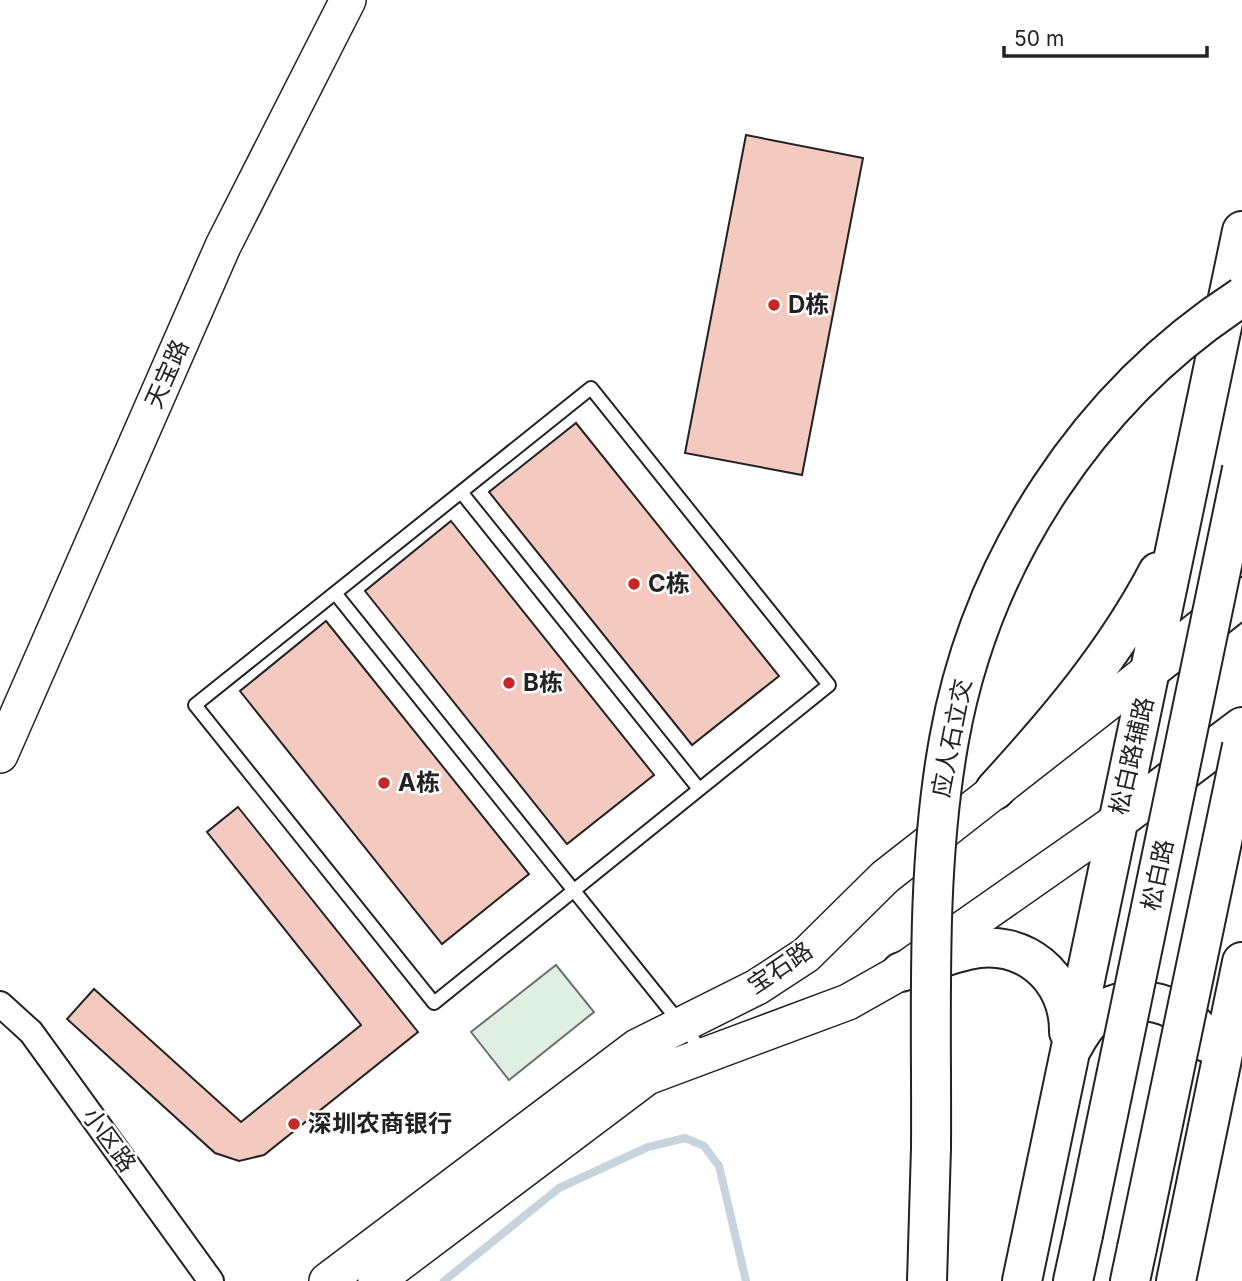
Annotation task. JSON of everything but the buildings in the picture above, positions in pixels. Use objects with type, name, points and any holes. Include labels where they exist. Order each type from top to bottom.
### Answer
[{"type":"main road","name":"松白路辅路","points":[[1022,1281],[1242,231]]},
{"type":"main road","name":"应人石立交","points":[[927,1281],[938,816],[949,739],[967,661],[993,593],[1033,514],[1070,456],[1120,398],[1164,355],[1242,297]]},
{"type":"main road","name":"松白路","points":[[1073,1281],[1242,469]]},
{"type":"main road","points":[[995,790],[1052,727],[1100,668],[1139,607],[1178,533]]},
{"type":"main road","name":"宝石路","points":[[1151,669],[1242,597]]},
{"type":"main road","name":"宝石路","points":[[1117,821],[1242,727]]},
{"type":"main road","points":[[1134,1265],[1242,746]]},
{"type":"main road","points":[[901,972],[970,949],[994,948],[1026,956],[1048,971],[1064,994],[1069,1015],[1069,1053]]},
{"type":"main road","points":[[1176,1281],[1242,962]]},
{"type":"main road","points":[[1069,1053],[1081,1029],[1099,1012],[1121,1003],[1145,1000],[1169,1006],[1189,1019],[1205,1038],[1213,1060],[1216,1086]]},
{"type":"street","name":"天宝路","points":[[0,755],[223,246],[348,0]]},
{"type":"street","name":"宝石路","points":[[327,1281],[637,1047],[757,987],[806,956],[885,877],[1151,669]]},
{"type":"street","name":"宝石路","points":[[376,1281],[647,1077],[848,1002],[901,972],[1117,821]]},
{"type":"street","name":"小区路","points":[[0,1004],[31,1032],[211,1281]]},
{"type":"lane","points":[[591,388],[829,685],[434,1003],[195,705],[335,593],[591,388]]},
{"type":"lane","points":[[461,492],[699,789]]},
{"type":"lane","points":[[335,593],[707,1056]]},
{"type":"green space","points":[[556,965],[594,1012],[509,1080],[471,1032]]},
{"type":"waterway","points":[[444,1281],[559,1188],[648,1147],[685,1138],[704,1146],[719,1166],[746,1281]]},
{"type":"place","name":"D栋","points":[[774,305]]},
{"type":"place","name":"C栋","points":[[634,584]]},
{"type":"place","name":"B栋","points":[[509,683]]},
{"type":"place","name":"A栋","points":[[384,783]]},
{"type":"place","name":"深圳农商银行","points":[[294,1124]]}]
